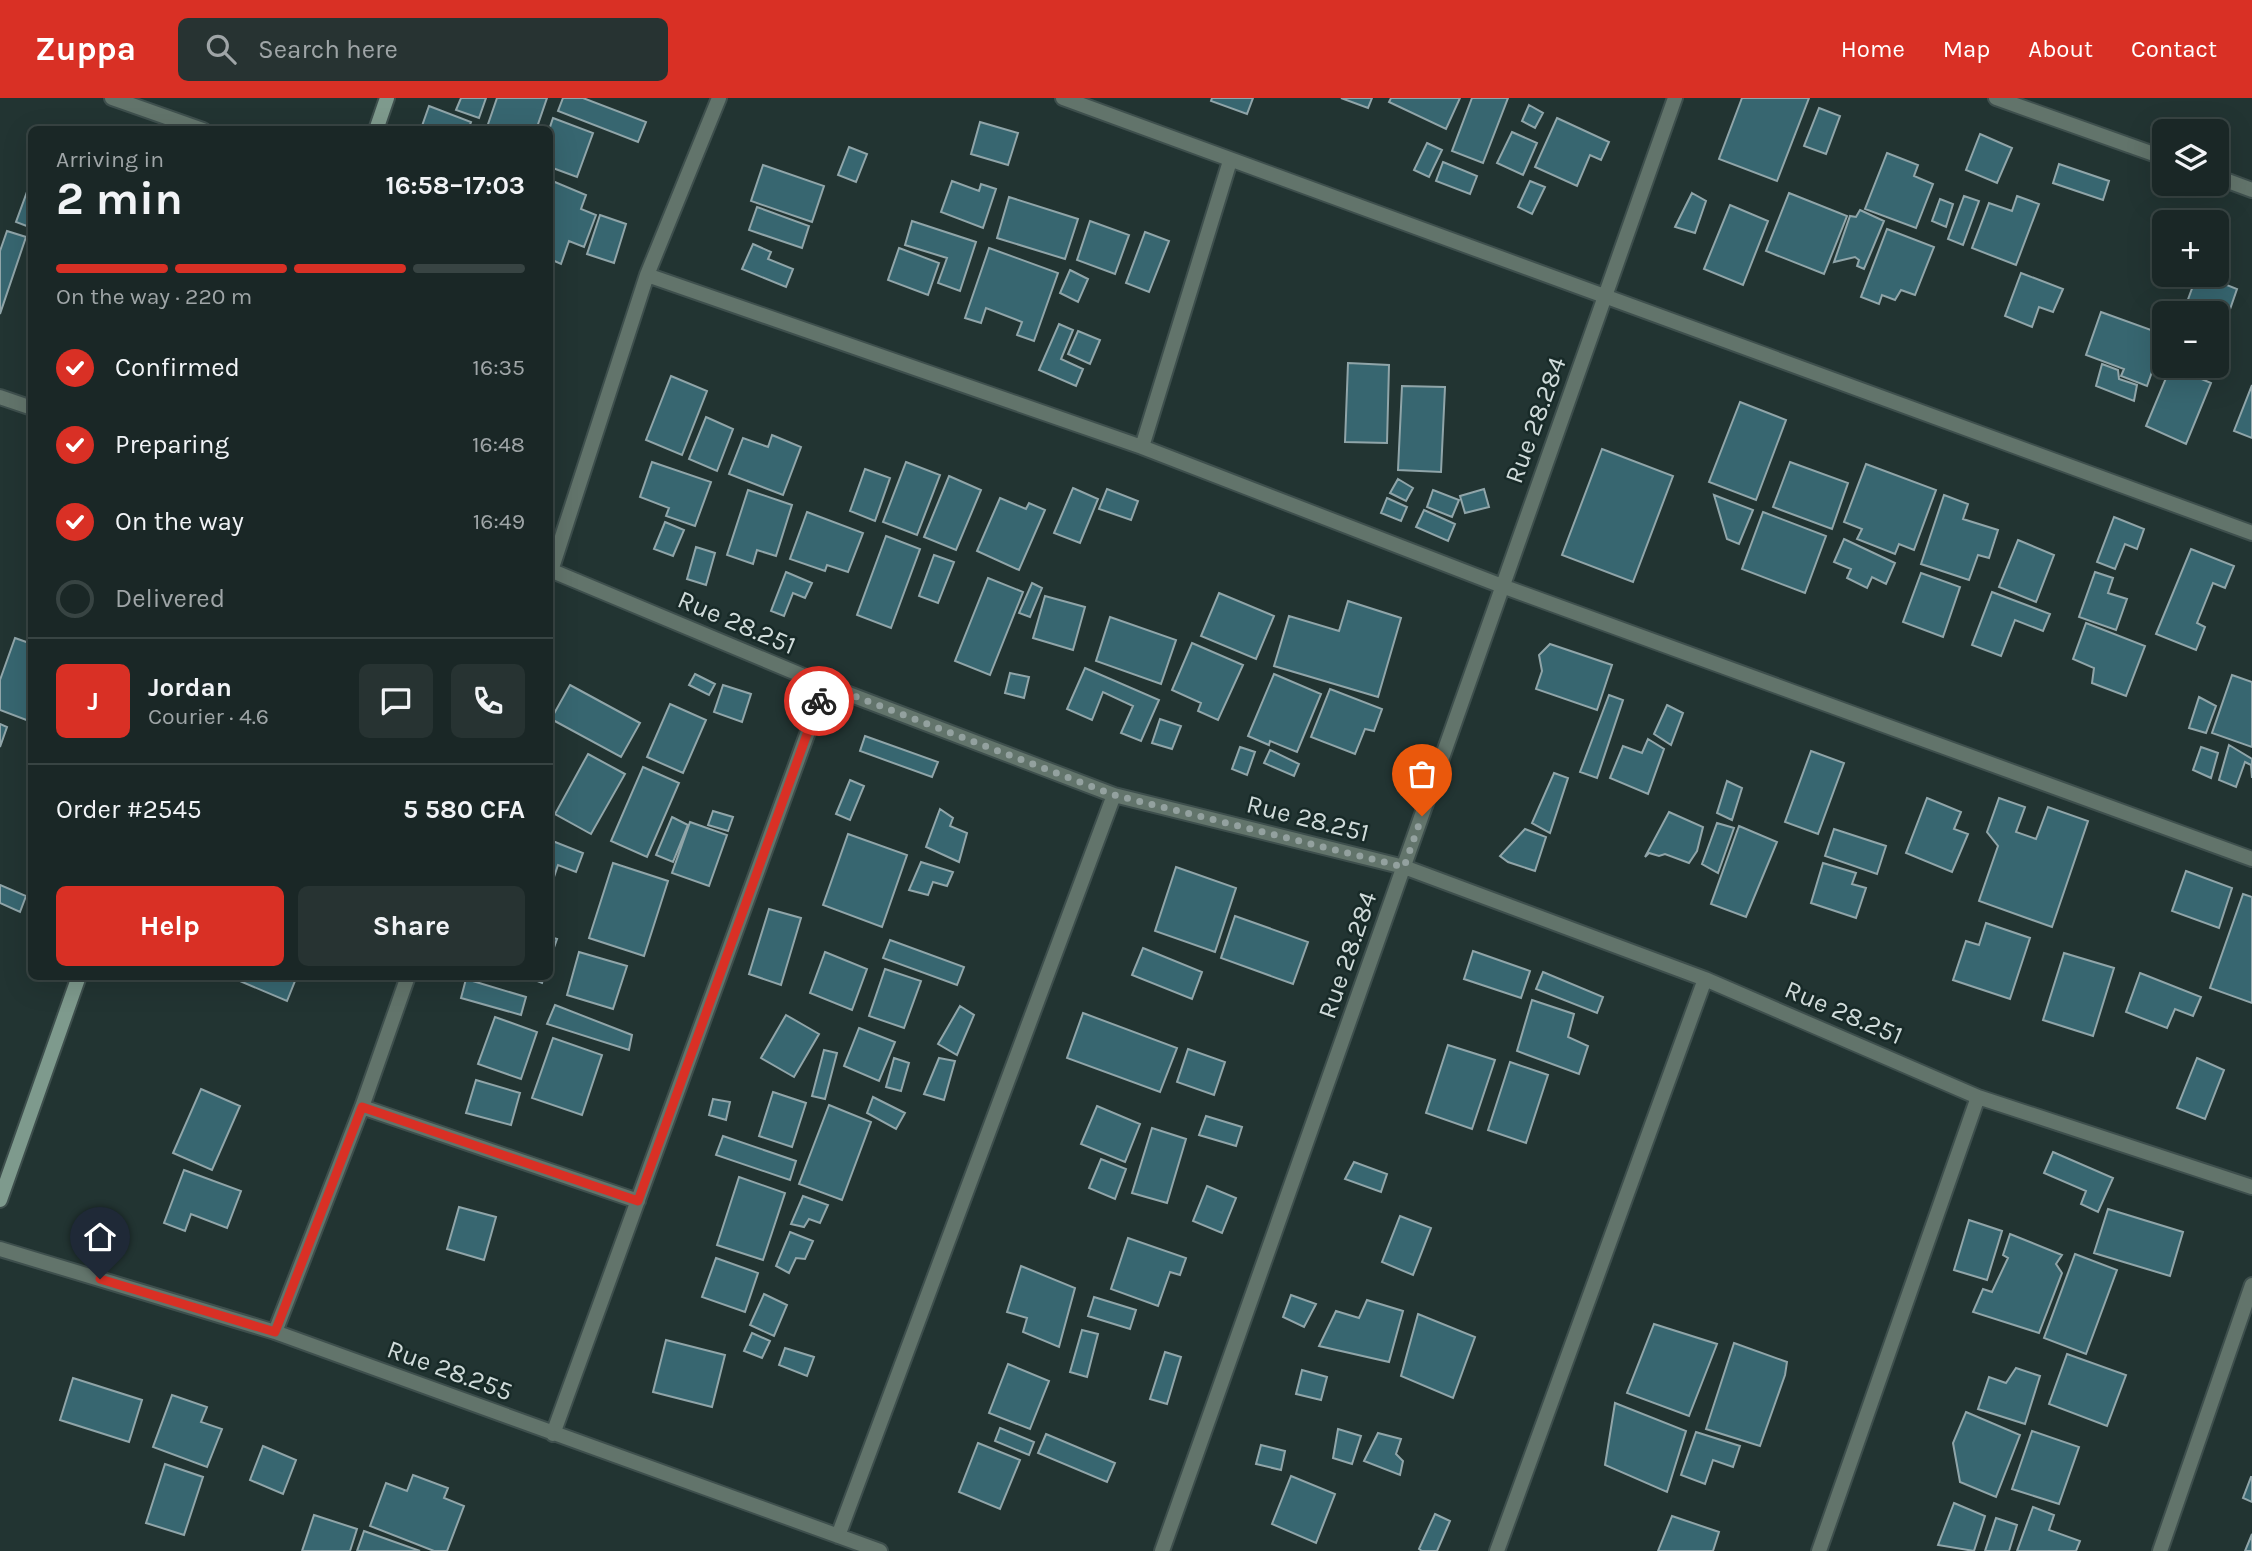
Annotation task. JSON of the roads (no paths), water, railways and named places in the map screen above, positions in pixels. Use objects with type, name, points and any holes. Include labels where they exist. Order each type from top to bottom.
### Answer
[{"type":"street","points":[[112,98],[192,126]]},
{"type":"street","points":[[377,126],[387,98]]},
{"type":"street","points":[[553,562],[647,275],[719,98]]},
{"type":"street","points":[[1063,98],[2252,533]]},
{"type":"street","name":"Rue 28.284","points":[[1162,1551],[1675,98]]},
{"type":"street","points":[[1996,98],[2152,153]]},
{"type":"street","points":[[1142,447],[1230,161]]},
{"type":"street","points":[[2229,181],[2252,190]]},
{"type":"street","points":[[647,275],[1142,447],[1502,586],[2252,859]]},
{"type":"street","points":[[0,397],[28,407]]},
{"type":"street","name":"Rue 28.251","points":[[553,572],[825,685],[1114,795],[1404,867],[1705,979],[1979,1097],[2252,1187]]},
{"type":"street","points":[[553,1434],[825,685]]},
{"type":"street","points":[[838,1536],[1114,795]]},
{"type":"street","points":[[1497,1551],[1705,979]]},
{"type":"street","points":[[0,1200],[78,980]]},
{"type":"street","points":[[275,1332],[362,1107],[407,980]]},
{"type":"street","points":[[1819,1551],[1979,1097]]},
{"type":"street","points":[[362,1107],[638,1201]]},
{"type":"street","name":"Rue 28.255","points":[[0,1249],[275,1332],[880,1551]]},
{"type":"street","points":[[2160,1551],[2252,1285]]}]
